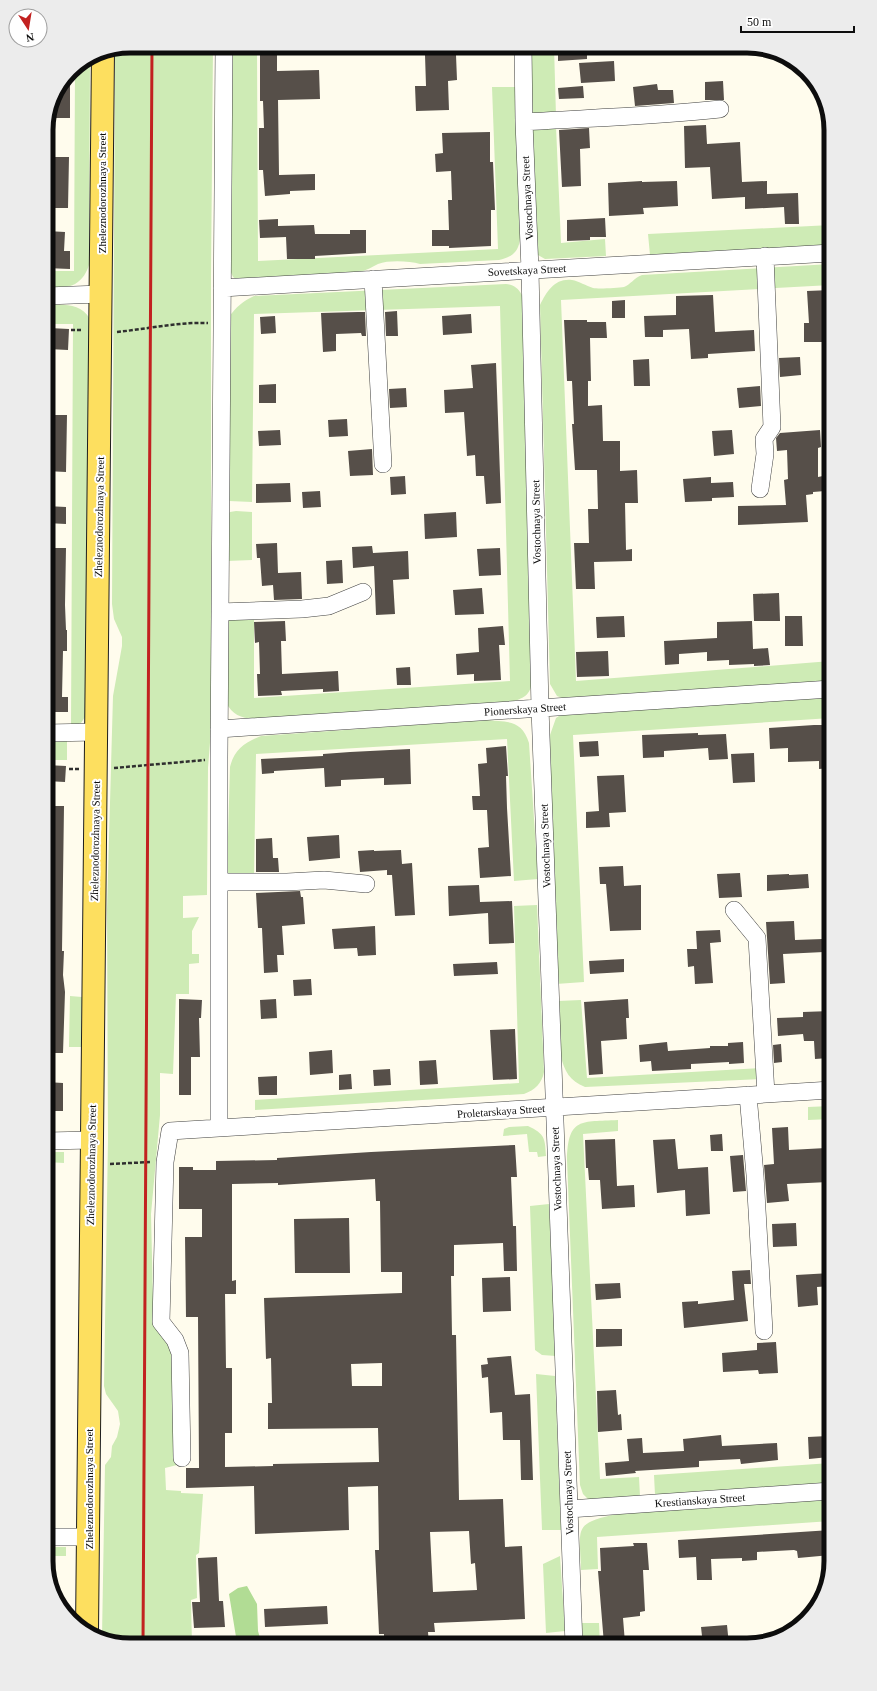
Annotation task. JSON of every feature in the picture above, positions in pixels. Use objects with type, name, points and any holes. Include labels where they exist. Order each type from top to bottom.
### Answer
[{"type":"main road","name":"Zheleznodorozhnaya Street","points":[[87,1625],[103,58]]},
{"type":"street","points":[[219,1128],[219,729],[224,53]]},
{"type":"street","name":"Vostochnaya Street","points":[[523,53],[524,122],[530,270],[540,708],[574,1638]]},
{"type":"street","points":[[524,122],[664,115],[720,109]]},
{"type":"street","name":"Sovetskaya Street","points":[[222,288],[824,253]]},
{"type":"street","points":[[760,489],[765,454],[764,439],[772,427],[765,256]]},
{"type":"street","points":[[373,279],[383,464]]},
{"type":"street","points":[[53,296],[101,294]]},
{"type":"street","points":[[220,612],[302,609],[329,606],[363,592]]},
{"type":"street","name":"Pionerskaya Street","points":[[219,729],[824,689]]},
{"type":"street","points":[[53,733],[97,732]]},
{"type":"street","points":[[219,882],[286,882],[324,880],[366,884]]},
{"type":"street","points":[[734,910],[757,938],[766,1094]]},
{"type":"street","name":"Proletarskaya Street","points":[[165,1162],[170,1131],[824,1090]]},
{"type":"street","points":[[748,1095],[755,1175],[764,1331]]},
{"type":"street","points":[[53,1141],[92,1140]]},
{"type":"street","points":[[165,1162],[161,1322],[175,1340],[180,1353],[182,1458]]},
{"type":"street","name":"Krestianskaya Street","points":[[569,1509],[824,1491]]},
{"type":"street","points":[[53,1537],[88,1537]]},
{"type":"path","points":[[71,330],[101,332],[151,329],[190,322],[222,323]]},
{"type":"path","points":[[70,770],[219,758]]},
{"type":"path","points":[[91,1165],[165,1162]]},
{"type":"green space","points":[[213,53],[211,278],[211,730],[208,768],[207,895],[183,896],[183,918],[199,917],[192,931],[192,954],[199,954],[199,963],[189,964],[189,994],[176,994],[173,1074],[160,1073],[160,1115],[151,1214],[153,1300],[176,1364],[177,1465],[165,1468],[166,1490],[181,1491],[181,1493],[203,1494],[199,1553],[196,1555],[197,1598],[191,1600],[192,1638],[125,1638],[115,1637],[102,1633],[105,1465],[111,1457],[112,1446],[117,1437],[120,1424],[118,1411],[106,1394],[104,1386],[108,1139],[107,910],[113,696],[122,646],[122,637],[114,619],[112,604],[115,54]]},
{"type":"green space","points":[[229,53],[257,53],[258,261],[498,249],[492,87],[515,87],[520,238],[518,247],[514,253],[508,257],[499,260],[420,264],[393,261],[378,264],[360,272],[236,279],[233,277],[229,268]]},
{"type":"green space","points":[[527,53],[554,53],[556,116],[527,118]]},
{"type":"green space","points":[[90,64],[89,265],[86,272],[78,282],[67,287],[53,288],[53,271],[74,271],[75,77],[79,72]]},
{"type":"green space","points":[[556,126],[561,243],[605,239],[606,256],[545,259],[538,255],[536,248],[527,128]]},
{"type":"green space","points":[[824,225],[824,245],[650,255],[648,234]]},
{"type":"green space","points":[[824,264],[824,285],[561,300],[576,681],[824,662],[824,682],[565,699],[557,696],[550,684],[540,305],[552,286],[561,281],[572,280],[593,288],[613,288],[624,287],[642,275]]},
{"type":"green space","points":[[506,284],[516,287],[522,295],[532,681],[530,690],[526,696],[510,702],[254,719],[237,715],[231,710],[226,702],[226,615],[254,615],[254,698],[510,681],[500,306],[254,314],[252,502],[229,501],[229,317],[234,310],[246,300],[254,296]]},
{"type":"green space","points":[[53,305],[76,307],[90,319],[87,714],[81,723],[71,727],[73,324],[53,324]]},
{"type":"green space","points":[[236,511],[252,512],[252,560],[227,561],[228,514]]},
{"type":"green space","points":[[824,693],[824,718],[573,735],[584,982],[556,984],[550,735],[556,718],[562,714]]},
{"type":"green space","points":[[485,720],[512,723],[518,726],[526,735],[529,743],[538,879],[514,881],[507,739],[256,754],[254,879],[229,875],[227,872],[230,767],[237,751],[250,741],[261,736]]},
{"type":"green space","points":[[67,741],[67,760],[53,760],[53,742]]},
{"type":"green space","points":[[537,905],[544,1072],[542,1080],[535,1088],[524,1094],[255,1110],[255,1100],[519,1083],[514,906]]},
{"type":"green space","points":[[70,996],[82,997],[81,1047],[69,1047]]},
{"type":"green space","points":[[581,1000],[587,1078],[761,1068],[762,1079],[585,1087],[580,1085],[568,1075],[562,1061],[558,1001]]},
{"type":"green space","points":[[824,1106],[824,1119],[808,1120],[808,1107]]},
{"type":"green space","points":[[618,1120],[618,1131],[583,1134],[600,1479],[639,1477],[640,1496],[589,1500],[583,1494],[580,1485],[567,1160],[568,1146],[570,1136],[574,1129],[579,1125],[586,1122]]},
{"type":"green space","points":[[528,1126],[541,1134],[543,1137],[546,1156],[538,1157],[537,1152],[529,1152],[527,1134],[503,1136],[504,1129],[509,1127]]},
{"type":"green space","points":[[53,1152],[64,1152],[64,1163],[53,1162]]},
{"type":"green space","points":[[549,1204],[556,1356],[542,1355],[535,1350],[530,1206]]},
{"type":"green space","points":[[536,1374],[555,1376],[561,1530],[542,1530]]},
{"type":"green space","points":[[824,1463],[824,1484],[655,1495],[654,1475]]},
{"type":"green space","points":[[824,1498],[824,1521],[597,1537],[598,1569],[581,1570],[580,1536],[582,1530],[586,1525],[603,1517],[618,1514],[771,1501]]},
{"type":"green space","points":[[53,1547],[66,1547],[66,1556],[53,1556]]},
{"type":"green space","points":[[560,1556],[565,1631],[546,1633],[543,1564]]},
{"type":"green space","points":[[247,1586],[257,1604],[258,1631],[260,1638],[236,1638],[229,1594],[238,1588]]},
{"type":"green space","points":[[582,1623],[599,1623],[600,1638],[583,1638]]},
{"type":"building","points":[[260,53],[277,53],[277,71],[319,70],[320,99],[278,100],[279,175],[315,174],[315,190],[290,191],[290,194],[265,196],[263,170],[259,170],[259,128],[264,128],[263,101],[260,101]]},
{"type":"building","points":[[558,53],[587,53],[587,59],[558,61]]},
{"type":"building","points":[[425,55],[456,55],[457,80],[448,81],[449,110],[416,111],[415,86],[426,86]]},
{"type":"building","points":[[614,61],[615,81],[581,83],[579,63]]},
{"type":"building","points":[[723,81],[724,100],[705,100],[705,82]]},
{"type":"building","points":[[70,82],[70,118],[54,118],[61,96]]},
{"type":"building","points":[[657,84],[658,90],[673,90],[674,103],[635,106],[633,87]]},
{"type":"building","points":[[583,86],[584,98],[559,99],[558,88]]},
{"type":"building","points":[[706,125],[707,144],[740,142],[742,182],[767,181],[767,194],[798,193],[799,224],[785,224],[784,207],[745,209],[745,197],[712,199],[710,167],[685,168],[684,126]]},
{"type":"building","points":[[589,128],[590,148],[580,149],[581,186],[562,187],[559,130]]},
{"type":"building","points":[[490,132],[490,162],[493,162],[495,210],[491,210],[491,246],[449,248],[449,246],[432,246],[432,230],[449,230],[448,200],[452,200],[451,171],[436,172],[435,154],[443,153],[442,133]]},
{"type":"building","points":[[53,157],[69,157],[68,208],[53,208]]},
{"type":"building","points":[[677,181],[678,206],[643,208],[644,214],[609,216],[608,183]]},
{"type":"building","points":[[605,218],[606,237],[590,237],[590,240],[567,241],[567,220]]},
{"type":"building","points":[[278,219],[278,226],[314,225],[315,234],[350,234],[350,230],[366,230],[366,253],[315,256],[315,259],[287,259],[286,237],[260,238],[259,220]]},
{"type":"building","points":[[53,231],[65,232],[64,251],[70,251],[70,269],[53,268]]},
{"type":"building","points":[[824,290],[824,342],[804,342],[804,323],[809,323],[807,291]]},
{"type":"building","points":[[713,295],[715,332],[754,330],[755,351],[708,354],[708,358],[691,359],[689,329],[663,330],[663,337],[645,337],[644,316],[676,315],[676,296]]},
{"type":"building","points":[[625,300],[625,318],[612,318],[612,301]]},
{"type":"building","points":[[397,311],[398,336],[386,336],[385,312]]},
{"type":"building","points":[[365,312],[366,336],[362,336],[361,333],[336,334],[336,351],[323,352],[321,313]]},
{"type":"building","points":[[471,314],[472,333],[443,335],[442,316]]},
{"type":"building","points":[[275,316],[276,333],[261,334],[260,317]]},
{"type":"building","points":[[564,320],[606,322],[607,338],[590,338],[591,381],[588,381],[588,406],[602,405],[603,441],[620,441],[620,471],[637,470],[638,503],[625,503],[626,550],[632,549],[632,561],[594,562],[595,589],[576,589],[574,543],[589,543],[588,509],[598,509],[597,470],[575,470],[572,424],[574,424],[572,381],[567,381]]},
{"type":"building","points":[[53,328],[69,329],[68,350],[53,349]]},
{"type":"building","points":[[800,357],[801,375],[780,377],[779,358]]},
{"type":"building","points":[[649,359],[650,386],[634,386],[633,360]]},
{"type":"building","points":[[496,363],[501,503],[486,504],[484,476],[476,476],[475,455],[467,456],[464,412],[445,413],[444,390],[473,388],[471,365]]},
{"type":"building","points":[[276,384],[276,403],[259,403],[259,385]]},
{"type":"building","points":[[760,386],[761,406],[739,408],[737,388]]},
{"type":"building","points":[[406,388],[407,407],[390,408],[389,389]]},
{"type":"building","points":[[53,415],[67,415],[66,472],[53,471]]},
{"type":"building","points":[[347,419],[348,436],[329,437],[328,420]]},
{"type":"building","points":[[280,430],[281,445],[259,446],[258,431]]},
{"type":"building","points":[[732,430],[734,454],[714,456],[712,431]]},
{"type":"building","points":[[820,430],[821,447],[818,448],[818,477],[823,476],[824,491],[813,492],[813,494],[806,495],[808,522],[738,525],[738,506],[786,505],[784,480],[788,479],[787,450],[777,451],[776,438],[780,433]]},
{"type":"building","points":[[372,449],[373,475],[350,476],[348,451]]},
{"type":"building","points":[[405,476],[406,494],[391,495],[390,477]]},
{"type":"building","points":[[711,477],[711,483],[733,482],[734,497],[712,498],[712,501],[685,502],[683,479]]},
{"type":"building","points":[[290,483],[291,502],[256,503],[256,484]]},
{"type":"building","points":[[320,491],[321,507],[303,508],[302,492]]},
{"type":"building","points":[[53,506],[66,507],[66,524],[53,523]]},
{"type":"building","points":[[456,512],[457,537],[425,539],[424,514]]},
{"type":"building","points":[[277,543],[278,573],[301,572],[302,599],[274,600],[273,585],[262,586],[260,558],[257,558],[256,544]]},
{"type":"building","points":[[372,546],[373,553],[408,551],[409,579],[393,580],[395,614],[376,615],[374,566],[353,568],[352,547]]},
{"type":"building","points":[[53,548],[66,548],[65,605],[67,651],[63,651],[62,697],[68,697],[68,712],[53,712]]},
{"type":"building","points":[[500,548],[501,575],[479,576],[477,549]]},
{"type":"building","points":[[342,560],[343,583],[327,584],[326,561]]},
{"type":"building","points":[[482,588],[484,614],[455,615],[453,590]]},
{"type":"building","points":[[779,593],[780,621],[754,621],[753,594]]},
{"type":"building","points":[[624,616],[625,637],[597,638],[596,617]]},
{"type":"building","points":[[785,616],[802,616],[803,646],[785,646]]},
{"type":"building","points":[[285,621],[286,641],[281,641],[282,674],[338,671],[339,691],[323,692],[323,689],[281,691],[282,695],[258,696],[257,674],[260,674],[259,642],[255,643],[254,622]]},
{"type":"building","points":[[752,621],[753,649],[768,648],[770,665],[729,665],[729,660],[707,661],[707,652],[679,654],[679,664],[665,665],[664,641],[717,638],[717,622]]},
{"type":"building","points":[[503,626],[505,645],[499,645],[501,680],[474,681],[474,674],[457,675],[456,654],[479,652],[478,628]]},
{"type":"building","points":[[608,651],[609,676],[577,677],[576,652]]},
{"type":"building","points":[[410,667],[411,685],[397,685],[396,668]]},
{"type":"building","points":[[824,725],[824,769],[819,769],[819,761],[788,762],[788,748],[770,749],[769,728]]},
{"type":"building","points":[[698,733],[698,735],[726,734],[728,759],[709,760],[708,748],[664,751],[664,757],[643,758],[642,735]]},
{"type":"building","points":[[598,741],[599,756],[580,757],[579,742]]},
{"type":"building","points":[[506,746],[508,776],[506,776],[507,808],[511,876],[480,878],[478,848],[489,847],[487,810],[473,810],[472,796],[480,796],[478,764],[487,763],[486,748]]},
{"type":"building","points":[[410,749],[411,784],[384,785],[384,778],[341,780],[341,786],[325,787],[324,768],[274,771],[274,773],[262,774],[261,759]]},
{"type":"building","points":[[754,753],[755,782],[733,783],[731,754]]},
{"type":"building","points":[[53,765],[66,766],[65,782],[53,781]]},
{"type":"building","points":[[624,775],[626,812],[609,813],[610,827],[586,828],[586,812],[599,811],[597,776]]},
{"type":"building","points":[[53,806],[64,806],[62,951],[64,951],[63,975],[65,992],[63,1053],[53,1053]]},
{"type":"building","points":[[339,835],[340,858],[309,861],[307,837]]},
{"type":"building","points":[[272,838],[273,858],[278,858],[279,872],[256,872],[256,839]]},
{"type":"building","points":[[401,850],[402,864],[412,863],[415,915],[395,916],[392,875],[387,875],[387,870],[360,872],[358,851]]},
{"type":"building","points":[[623,866],[624,886],[641,885],[641,930],[610,931],[606,884],[600,884],[599,867]]},
{"type":"building","points":[[740,873],[742,897],[719,898],[717,874]]},
{"type":"building","points":[[808,874],[809,888],[767,891],[767,875]]},
{"type":"building","points":[[479,885],[480,902],[512,901],[514,943],[489,944],[488,913],[449,916],[448,886]]},
{"type":"building","points":[[300,891],[301,897],[303,897],[305,924],[282,926],[284,955],[277,955],[278,972],[264,973],[262,928],[258,928],[256,893]]},
{"type":"building","points":[[794,921],[795,940],[823,939],[824,952],[783,954],[785,983],[770,984],[766,922]]},
{"type":"building","points":[[375,926],[376,955],[358,956],[357,948],[334,949],[332,929]]},
{"type":"building","points":[[720,930],[721,942],[710,943],[713,983],[695,984],[694,966],[688,967],[687,949],[697,949],[696,931]]},
{"type":"building","points":[[624,959],[624,972],[590,974],[589,961]]},
{"type":"building","points":[[497,962],[498,974],[454,976],[453,964]]},
{"type":"building","points":[[311,979],[312,995],[294,996],[293,980]]},
{"type":"building","points":[[179,999],[202,1000],[201,1018],[199,1018],[200,1057],[191,1057],[191,1095],[179,1095]]},
{"type":"building","points":[[276,999],[277,1018],[261,1019],[260,1000]]},
{"type":"building","points":[[628,999],[629,1018],[626,1018],[627,1039],[601,1041],[603,1074],[589,1075],[584,1002]]},
{"type":"building","points":[[824,1011],[824,1058],[815,1059],[814,1041],[804,1041],[803,1034],[778,1036],[777,1018],[803,1017],[803,1012]]},
{"type":"building","points":[[515,1029],[517,1079],[493,1080],[490,1030]]},
{"type":"building","points":[[667,1042],[668,1051],[710,1048],[710,1046],[728,1046],[728,1043],[743,1042],[744,1063],[729,1064],[729,1062],[691,1064],[691,1069],[652,1071],[651,1061],[640,1062],[639,1045]]},
{"type":"building","points":[[781,1044],[782,1062],[774,1063],[773,1045]]},
{"type":"building","points":[[332,1050],[333,1073],[310,1075],[309,1052]]},
{"type":"building","points":[[436,1060],[438,1084],[420,1085],[419,1061]]},
{"type":"building","points":[[390,1069],[391,1085],[374,1086],[373,1070]]},
{"type":"building","points":[[351,1074],[352,1089],[339,1090],[339,1075]]},
{"type":"building","points":[[277,1076],[277,1095],[259,1095],[258,1077]]},
{"type":"building","points":[[53,1082],[63,1083],[63,1111],[53,1111]]},
{"type":"building","points":[[788,1127],[789,1150],[824,1148],[824,1182],[787,1184],[789,1201],[767,1203],[764,1165],[774,1164],[772,1128]]},
{"type":"building","points":[[722,1134],[723,1151],[711,1151],[710,1135]]},
{"type":"building","points":[[615,1139],[617,1186],[634,1185],[635,1207],[602,1209],[600,1180],[589,1180],[588,1168],[586,1168],[585,1140]]},
{"type":"building","points":[[675,1139],[678,1169],[708,1167],[710,1214],[686,1216],[685,1190],[657,1193],[653,1140]]},
{"type":"building","points":[[515,1145],[517,1177],[511,1177],[513,1226],[516,1226],[517,1271],[504,1271],[503,1243],[454,1245],[454,1276],[451,1276],[452,1335],[456,1335],[459,1500],[503,1499],[505,1547],[522,1546],[525,1619],[434,1623],[435,1632],[428,1632],[428,1638],[384,1638],[384,1634],[379,1634],[375,1550],[379,1550],[378,1486],[348,1487],[349,1530],[255,1534],[254,1486],[186,1488],[186,1468],[199,1468],[198,1317],[186,1317],[185,1237],[202,1237],[202,1209],[179,1209],[179,1167],[193,1167],[193,1170],[216,1170],[216,1161],[277,1160],[277,1158]],"holes":[[[375,1179],[376,1201],[380,1201],[381,1272],[402,1272],[402,1293],[264,1298],[266,1359],[271,1358],[272,1403],[268,1403],[268,1429],[378,1428],[379,1462],[273,1464],[273,1466],[225,1467],[225,1433],[232,1433],[232,1368],[226,1368],[225,1294],[236,1294],[236,1280],[232,1281],[232,1184],[278,1183],[278,1185]],[[382,1363],[382,1386],[352,1386],[351,1364]],[[469,1531],[471,1564],[475,1563],[477,1590],[433,1592],[430,1532]]]},
{"type":"building","points":[[743,1155],[746,1191],[733,1192],[730,1156]]},
{"type":"building","points":[[349,1218],[350,1273],[295,1273],[294,1219]]},
{"type":"building","points":[[796,1223],[797,1246],[773,1247],[772,1224]]},
{"type":"building","points":[[750,1270],[751,1284],[744,1284],[748,1321],[684,1328],[682,1302],[698,1301],[698,1304],[734,1300],[732,1271]]},
{"type":"building","points":[[824,1273],[824,1286],[817,1287],[818,1305],[798,1307],[796,1275]]},
{"type":"building","points":[[510,1277],[511,1311],[483,1312],[482,1278]]},
{"type":"building","points":[[620,1283],[621,1298],[596,1300],[595,1284]]},
{"type":"building","points":[[596,1329],[622,1329],[622,1346],[596,1347]]},
{"type":"building","points":[[776,1342],[778,1373],[759,1374],[758,1370],[723,1372],[722,1353],[757,1350],[757,1343]]},
{"type":"building","points":[[511,1356],[515,1395],[530,1394],[533,1480],[521,1480],[520,1440],[503,1440],[502,1412],[490,1413],[488,1377],[482,1378],[481,1365],[488,1364],[487,1358]]},
{"type":"building","points":[[616,1390],[618,1415],[621,1414],[622,1430],[598,1432],[597,1391]]},
{"type":"building","points":[[721,1435],[722,1446],[777,1443],[778,1460],[741,1464],[740,1459],[699,1461],[699,1467],[635,1471],[636,1473],[606,1476],[605,1463],[629,1461],[627,1439],[642,1438],[643,1453],[684,1451],[683,1439]]},
{"type":"building","points":[[824,1436],[824,1458],[809,1459],[808,1437]]},
{"type":"building","points":[[824,1530],[824,1556],[798,1558],[797,1551],[794,1550],[757,1552],[757,1560],[742,1561],[742,1558],[711,1559],[712,1580],[697,1580],[696,1557],[679,1558],[678,1540]]},
{"type":"building","points":[[633,1543],[647,1543],[649,1570],[643,1570],[645,1611],[640,1612],[640,1616],[623,1618],[625,1638],[604,1638],[598,1571],[601,1571],[600,1548],[634,1546]]},
{"type":"building","points":[[217,1557],[219,1601],[223,1601],[225,1627],[194,1628],[192,1602],[200,1602],[198,1558]]},
{"type":"building","points":[[327,1606],[328,1624],[265,1627],[264,1609]]},
{"type":"building","points":[[727,1625],[728,1638],[702,1638],[701,1627]]},
{"type":"railway","points":[[143,1638],[152,53]]}]
